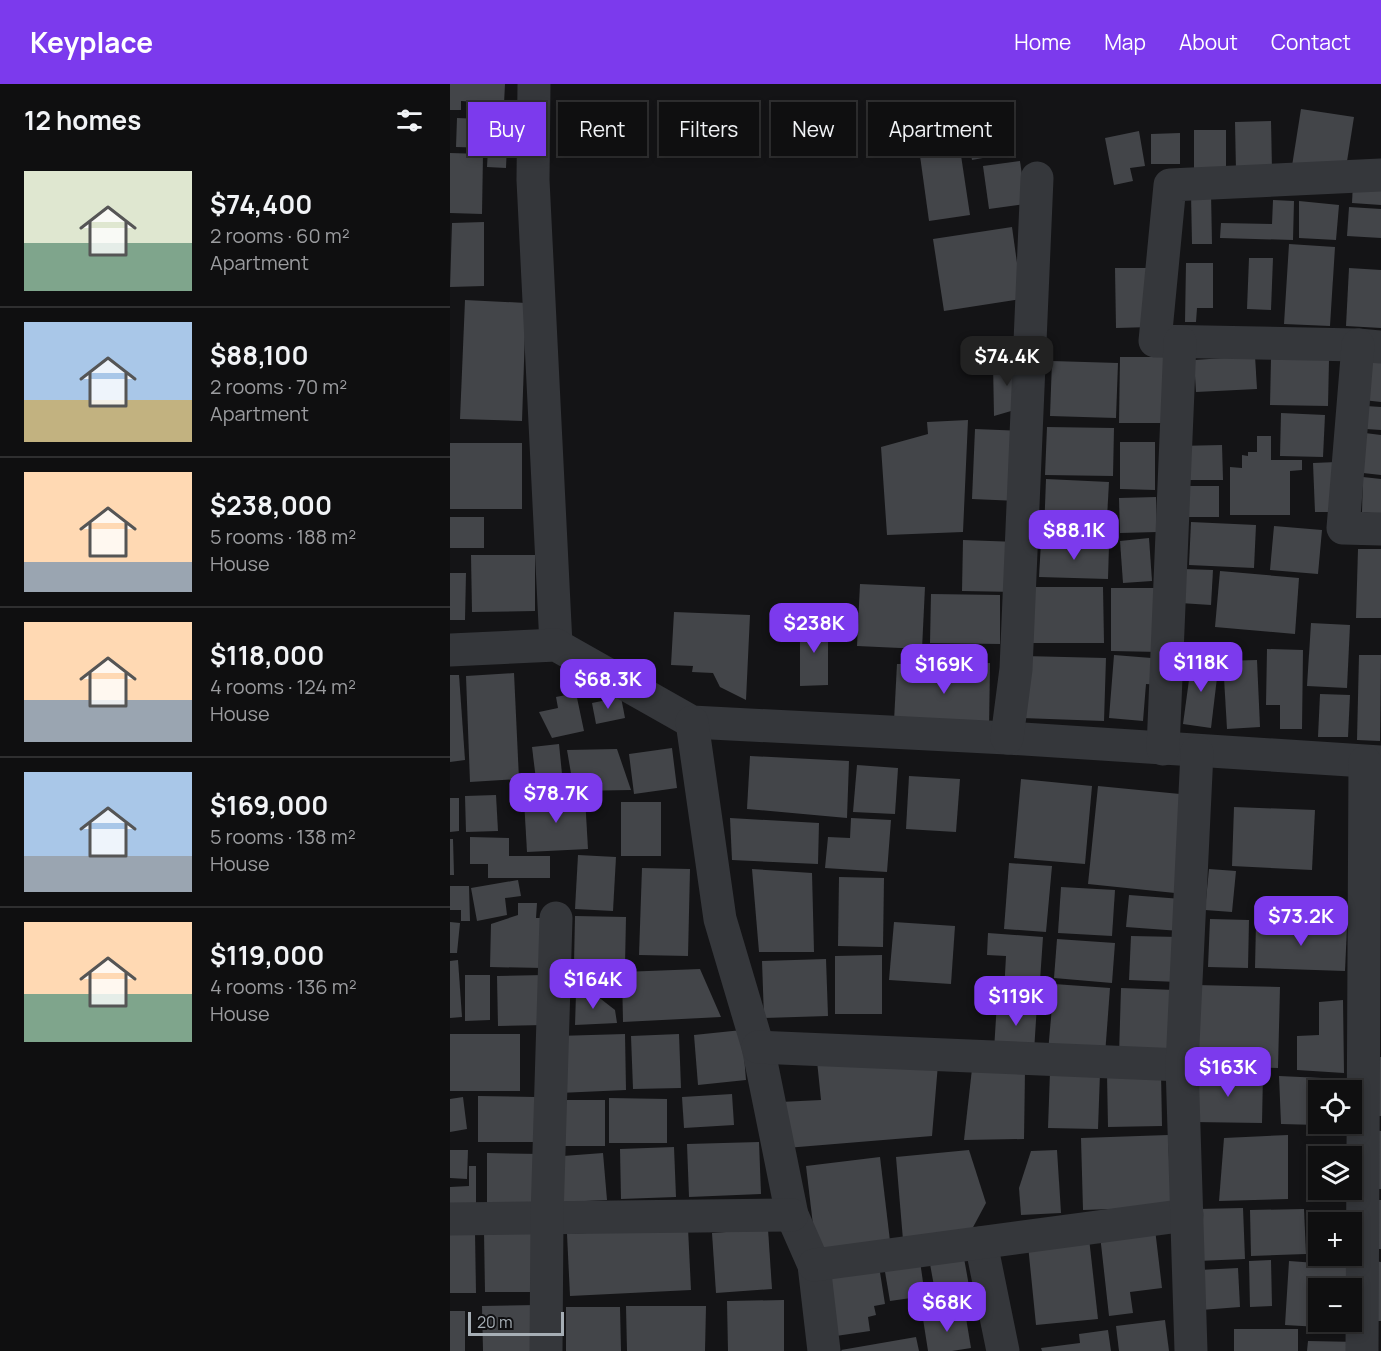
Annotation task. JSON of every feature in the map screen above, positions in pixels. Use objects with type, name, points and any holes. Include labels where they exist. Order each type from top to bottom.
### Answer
[{"type":"street","points":[[534,84],[534,192],[556,645]]},
{"type":"street","points":[[1381,175],[1170,185],[1155,341],[1370,346],[1343,528],[1381,529]]},
{"type":"street","points":[[1007,738],[1016,669],[1037,178]]},
{"type":"street","points":[[1163,749],[1180,342]]},
{"type":"street","points":[[450,650],[556,645],[692,722],[1007,738],[1373,762],[1362,1351]]},
{"type":"street","points":[[692,722],[720,919],[758,1047],[792,1215],[814,1265],[824,1351]]},
{"type":"street","points":[[1191,1351],[1182,1065],[1197,752]]},
{"type":"street","points":[[546,1351],[547,1218],[556,918]]},
{"type":"street","points":[[758,1047],[1182,1065]]},
{"type":"street","points":[[450,1219],[792,1215]]},
{"type":"street","points":[[814,1265],[1187,1215]]},
{"type":"street","points":[[981,1243],[1003,1351]]},
{"type":"building","points":[[450,84],[505,84],[504,102],[461,101],[461,110],[450,110]]},
{"type":"building","points":[[1301,109],[1354,117],[1345,174],[1292,166]]},
{"type":"building","points":[[457,118],[468,118],[468,147],[456,147]]},
{"type":"building","points":[[1271,121],[1272,170],[1236,171],[1235,122]]},
{"type":"building","points":[[1194,130],[1226,130],[1226,168],[1194,168]]},
{"type":"building","points":[[1139,131],[1145,166],[1130,168],[1133,181],[1114,185],[1105,138]]},
{"type":"building","points":[[1180,133],[1180,164],[1151,164],[1151,134]]},
{"type":"building","points":[[450,153],[483,156],[482,214],[450,213]]},
{"type":"building","points":[[488,156],[506,156],[506,168],[487,167]]},
{"type":"building","points":[[920,156],[961,156],[970,215],[929,221]]},
{"type":"building","points":[[971,156],[994,156],[972,160]]},
{"type":"building","points":[[1020,161],[1026,204],[989,209],[983,166]]},
{"type":"building","points":[[1353,183],[1381,184],[1381,205],[1352,203]]},
{"type":"building","points":[[1191,193],[1211,193],[1212,244],[1192,244]]},
{"type":"building","points":[[1273,200],[1294,201],[1293,240],[1220,238],[1221,223],[1272,224]]},
{"type":"building","points":[[1299,201],[1339,205],[1336,240],[1299,238]]},
{"type":"building","points":[[1349,207],[1381,209],[1381,238],[1347,236]]},
{"type":"building","points":[[484,222],[484,286],[450,287],[452,223]]},
{"type":"building","points":[[1012,227],[1022,299],[944,311],[933,239]]},
{"type":"building","points":[[1289,244],[1335,247],[1330,326],[1284,324]]},
{"type":"building","points":[[1249,258],[1273,258],[1271,310],[1247,309]]},
{"type":"building","points":[[1186,263],[1213,263],[1213,308],[1197,308],[1196,322],[1185,322]]},
{"type":"building","points":[[1115,268],[1151,268],[1151,327],[1116,328]]},
{"type":"building","points":[[1349,268],[1381,270],[1381,328],[1346,326]]},
{"type":"building","points":[[465,300],[526,303],[522,421],[460,419]]},
{"type":"building","points":[[1255,356],[1257,389],[1196,392],[1194,360]]},
{"type":"building","points":[[1120,357],[1170,357],[1169,423],[1119,423]]},
{"type":"building","points":[[1271,359],[1329,360],[1328,406],[1270,405]]},
{"type":"building","points":[[1366,360],[1381,363],[1381,402],[1363,400]]},
{"type":"building","points":[[1052,361],[1118,363],[1116,418],[1050,416]]},
{"type":"building","points":[[1020,362],[1021,408],[994,416],[993,363]]},
{"type":"building","points":[[1366,406],[1381,407],[1381,430],[1366,429]]},
{"type":"building","points":[[1281,413],[1325,415],[1323,457],[1280,456]]},
{"type":"building","points":[[968,420],[963,532],[887,535],[881,447],[928,434],[927,422]]},
{"type":"building","points":[[1047,427],[1114,428],[1113,476],[1045,475]]},
{"type":"building","points":[[975,429],[1023,431],[1019,501],[972,499]]},
{"type":"building","points":[[1365,433],[1381,435],[1381,475],[1363,473]]},
{"type":"building","points":[[1257,436],[1271,436],[1271,460],[1302,460],[1302,470],[1290,471],[1290,515],[1230,515],[1230,467],[1242,468],[1242,455],[1248,456],[1248,452],[1257,452]]},
{"type":"building","points":[[1120,442],[1155,442],[1155,490],[1120,489]]},
{"type":"building","points":[[450,443],[522,443],[522,509],[450,509]]},
{"type":"building","points":[[1222,445],[1223,480],[1178,480],[1177,446]]},
{"type":"building","points":[[1337,462],[1339,512],[1315,512],[1313,463]]},
{"type":"building","points":[[1363,477],[1381,479],[1381,514],[1362,512]]},
{"type":"building","points":[[1046,479],[1109,482],[1106,536],[1044,533]]},
{"type":"building","points":[[1183,486],[1219,486],[1219,517],[1183,517]]},
{"type":"building","points":[[1156,497],[1157,532],[1120,533],[1119,498]]},
{"type":"building","points":[[450,517],[484,517],[484,548],[450,548]]},
{"type":"building","points":[[1191,522],[1256,525],[1254,568],[1189,565]]},
{"type":"building","points":[[1274,526],[1322,530],[1318,574],[1270,570]]},
{"type":"building","points":[[1149,538],[1152,581],[1123,583],[1120,541]]},
{"type":"building","points":[[963,540],[1018,542],[1016,592],[962,591]]},
{"type":"building","points":[[1041,542],[1109,545],[1108,579],[1039,577]]},
{"type":"building","points":[[1358,549],[1381,549],[1381,618],[1356,618]]},
{"type":"building","points":[[471,555],[535,555],[535,611],[472,612]]},
{"type":"building","points":[[1183,569],[1213,570],[1211,605],[1180,603]]},
{"type":"building","points":[[1220,571],[1299,578],[1295,634],[1215,627]]},
{"type":"building","points":[[450,573],[466,573],[465,620],[450,620]]},
{"type":"building","points":[[860,584],[925,587],[922,649],[857,646]]},
{"type":"building","points":[[1032,587],[1103,587],[1104,643],[1032,643]]},
{"type":"building","points":[[1111,588],[1160,588],[1160,652],[1111,651]]},
{"type":"building","points":[[931,594],[1000,595],[1000,644],[930,643]]},
{"type":"building","points":[[674,612],[750,615],[746,700],[720,687],[713,673],[692,672],[693,666],[671,665]]},
{"type":"building","points":[[800,622],[828,622],[828,685],[800,686]]},
{"type":"building","points":[[1311,623],[1350,625],[1347,688],[1307,686]]},
{"type":"building","points":[[1267,649],[1303,650],[1302,729],[1280,729],[1280,705],[1266,705]]},
{"type":"building","points":[[1114,655],[1164,659],[1162,685],[1146,684],[1143,721],[1109,718]]},
{"type":"building","points":[[1359,655],[1381,655],[1380,741],[1357,740]]},
{"type":"building","points":[[1024,656],[1106,658],[1104,721],[1022,718]]},
{"type":"building","points":[[1192,658],[1219,661],[1211,728],[1183,724]]},
{"type":"building","points":[[1257,660],[1260,727],[1227,729],[1223,661]]},
{"type":"building","points":[[990,663],[989,730],[894,721],[897,664]]},
{"type":"building","points":[[514,673],[519,779],[470,782],[466,676]]},
{"type":"building","points":[[450,675],[459,675],[465,760],[450,762]]},
{"type":"building","points":[[576,693],[584,731],[552,738],[539,712],[558,708],[556,697]]},
{"type":"building","points":[[1320,694],[1350,695],[1348,737],[1318,737]]},
{"type":"building","points":[[621,697],[625,718],[596,724],[592,703]]},
{"type":"building","points":[[559,744],[563,784],[537,788],[532,747]]},
{"type":"building","points":[[672,748],[677,788],[634,794],[629,754]]},
{"type":"building","points":[[617,749],[631,790],[574,791],[567,750]]},
{"type":"building","points":[[750,756],[849,761],[847,818],[747,809]]},
{"type":"building","points":[[857,765],[898,768],[895,814],[853,812]]},
{"type":"building","points":[[909,776],[960,779],[956,832],[906,829]]},
{"type":"building","points":[[1021,779],[1092,786],[1085,864],[1014,858]]},
{"type":"building","points":[[1098,786],[1180,794],[1175,893],[1088,884]]},
{"type":"building","points":[[496,795],[498,831],[466,832],[465,796]]},
{"type":"building","points":[[585,797],[588,849],[527,852],[524,800]]},
{"type":"building","points":[[450,798],[459,798],[459,831],[450,832]]},
{"type":"building","points":[[621,802],[661,802],[661,856],[621,856]]},
{"type":"building","points":[[1234,807],[1315,810],[1312,870],[1232,866]]},
{"type":"building","points":[[730,818],[819,823],[818,864],[732,860]]},
{"type":"building","points":[[851,818],[891,820],[887,872],[825,868],[828,837],[850,838]]},
{"type":"building","points":[[470,837],[509,838],[509,856],[550,856],[550,878],[488,878],[488,864],[470,864]]},
{"type":"building","points":[[450,839],[453,839],[454,875],[450,875]]},
{"type":"building","points":[[578,855],[616,857],[613,911],[575,909]]},
{"type":"building","points":[[1009,863],[1052,866],[1046,932],[1004,929]]},
{"type":"building","points":[[642,868],[690,869],[688,956],[639,955]]},
{"type":"building","points":[[752,869],[812,873],[814,952],[759,952]]},
{"type":"building","points":[[1209,869],[1236,871],[1232,912],[1205,910]]},
{"type":"building","points":[[839,877],[884,878],[883,947],[838,946]]},
{"type":"building","points":[[518,880],[521,896],[505,898],[507,915],[477,921],[471,888]]},
{"type":"building","points":[[450,886],[469,886],[470,921],[461,921],[461,910],[450,910]]},
{"type":"building","points":[[1061,887],[1115,890],[1112,936],[1058,933]]},
{"type":"building","points":[[1129,895],[1182,899],[1180,931],[1126,927]]},
{"type":"building","points":[[518,903],[537,903],[536,918],[543,918],[543,968],[490,967],[491,924],[518,915]]},
{"type":"building","points":[[575,916],[626,917],[625,965],[574,964]]},
{"type":"building","points":[[1210,919],[1249,920],[1248,968],[1208,967]]},
{"type":"building","points":[[450,922],[460,923],[457,953],[450,953]]},
{"type":"building","points":[[894,922],[955,926],[951,984],[889,980]]},
{"type":"building","points":[[1256,923],[1347,927],[1345,971],[1255,968]]},
{"type":"building","points":[[988,933],[1043,937],[1039,995],[1004,992],[1006,956],[987,955]]},
{"type":"building","points":[[1131,936],[1180,937],[1178,982],[1129,980]]},
{"type":"building","points":[[1057,939],[1115,943],[1112,983],[1054,978]]},
{"type":"building","points":[[882,955],[882,1014],[835,1014],[835,956]]},
{"type":"building","points":[[826,959],[828,1016],[764,1018],[762,961]]},
{"type":"building","points":[[458,960],[462,1017],[450,1018],[450,961]]},
{"type":"building","points":[[700,969],[721,1017],[623,1022],[622,972]]},
{"type":"building","points":[[465,975],[490,975],[490,1020],[465,1021]]},
{"type":"building","points":[[544,975],[545,1025],[498,1026],[497,976]]},
{"type":"building","points":[[1054,984],[1110,988],[1105,1055],[1048,1052]]},
{"type":"building","points":[[1196,985],[1280,987],[1278,1068],[1195,1066]]},
{"type":"building","points":[[1121,988],[1175,990],[1173,1057],[1119,1056]]},
{"type":"building","points":[[592,992],[615,1010],[617,1023],[575,1025],[576,993]]},
{"type":"building","points":[[1343,1000],[1344,1073],[1297,1070],[1297,1036],[1319,1035],[1319,1002]]},
{"type":"building","points":[[997,1002],[1037,1004],[1034,1052],[994,1050]]},
{"type":"building","points":[[742,1030],[746,1080],[698,1085],[694,1035]]},
{"type":"building","points":[[450,1034],[520,1034],[520,1091],[450,1091]]},
{"type":"building","points":[[625,1034],[626,1090],[559,1093],[557,1036]]},
{"type":"building","points":[[679,1034],[681,1088],[633,1089],[631,1036]]},
{"type":"building","points":[[1375,1057],[1381,1057],[1381,1116],[1374,1116]]},
{"type":"building","points":[[817,1061],[938,1064],[932,1136],[786,1148],[780,1102],[821,1100]]},
{"type":"building","points":[[972,1069],[1025,1070],[1024,1139],[964,1140]]},
{"type":"building","points":[[1050,1072],[1100,1073],[1098,1129],[1048,1128]]},
{"type":"building","points":[[1194,1072],[1263,1073],[1262,1123],[1193,1122]]},
{"type":"building","points":[[1161,1073],[1162,1126],[1108,1127],[1107,1074]]},
{"type":"building","points":[[1279,1076],[1344,1079],[1308,1080],[1308,1125],[1281,1124]]},
{"type":"building","points":[[732,1094],[734,1125],[684,1128],[682,1097]]},
{"type":"building","points":[[478,1096],[535,1097],[535,1142],[478,1142]]},
{"type":"building","points":[[463,1097],[467,1129],[450,1132],[450,1099]]},
{"type":"building","points":[[609,1098],[667,1099],[667,1143],[609,1143]]},
{"type":"building","points":[[561,1100],[605,1100],[605,1146],[561,1146]]},
{"type":"building","points":[[1374,1130],[1381,1131],[1381,1189],[1372,1189]]},
{"type":"building","points":[[1168,1135],[1171,1207],[1083,1210],[1081,1138]]},
{"type":"building","points":[[1288,1135],[1288,1199],[1219,1201],[1224,1138]]},
{"type":"building","points":[[759,1142],[761,1194],[689,1197],[687,1144]]},
{"type":"building","points":[[674,1147],[676,1197],[621,1199],[620,1149]]},
{"type":"building","points":[[450,1150],[468,1150],[467,1179],[450,1178]]},
{"type":"building","points":[[969,1150],[986,1203],[971,1231],[903,1240],[896,1157]]},
{"type":"building","points":[[1057,1150],[1061,1213],[1021,1215],[1019,1188],[1031,1151]]},
{"type":"building","points":[[487,1153],[541,1154],[540,1204],[487,1204]]},
{"type":"building","points":[[603,1153],[607,1200],[564,1202],[563,1156]]},
{"type":"building","points":[[880,1157],[890,1241],[816,1250],[806,1166]]},
{"type":"building","points":[[469,1166],[476,1166],[476,1207],[450,1208],[450,1187],[469,1186]]},
{"type":"building","points":[[1373,1200],[1381,1200],[1381,1249],[1374,1249]]},
{"type":"building","points":[[1243,1208],[1245,1259],[1198,1261],[1197,1209]]},
{"type":"building","points":[[1304,1209],[1306,1254],[1251,1256],[1250,1210]]},
{"type":"building","points":[[1349,1211],[1349,1212],[1316,1212]]},
{"type":"building","points":[[688,1228],[691,1290],[570,1296],[567,1234]]},
{"type":"building","points":[[768,1229],[772,1289],[716,1293],[712,1233]]},
{"type":"building","points":[[1155,1229],[1162,1288],[1130,1292],[1133,1313],[1109,1316],[1100,1235]]},
{"type":"building","points":[[475,1232],[476,1293],[450,1293],[450,1233]]},
{"type":"building","points":[[484,1232],[539,1232],[539,1292],[485,1292]]},
{"type":"building","points":[[1089,1238],[1098,1319],[1036,1325],[1028,1245]]},
{"type":"building","points":[[964,1258],[969,1286],[956,1288],[958,1304],[938,1308],[930,1264]]},
{"type":"building","points":[[1271,1260],[1272,1306],[1250,1307],[1249,1261]]},
{"type":"building","points":[[920,1261],[925,1296],[890,1301],[884,1266]]},
{"type":"building","points":[[1289,1261],[1308,1262],[1308,1266],[1358,1266],[1357,1278],[1308,1278],[1308,1326],[1285,1325]]},
{"type":"building","points":[[1374,1261],[1381,1262],[1381,1321],[1372,1321]]},
{"type":"building","points":[[879,1266],[885,1304],[874,1306],[876,1315],[868,1317],[870,1331],[829,1337],[819,1275]]},
{"type":"building","points":[[1238,1268],[1240,1307],[1201,1310],[1199,1270]]},
{"type":"building","points":[[784,1300],[784,1351],[728,1351],[727,1301]]},
{"type":"building","points":[[537,1305],[537,1351],[483,1351],[482,1306]]},
{"type":"building","points":[[626,1306],[706,1306],[705,1351],[627,1351]]},
{"type":"building","points":[[566,1307],[620,1307],[621,1351],[566,1351]]},
{"type":"building","points":[[450,1311],[465,1311],[465,1351],[450,1351]]},
{"type":"building","points":[[965,1312],[971,1348],[928,1351],[923,1319]]},
{"type":"building","points":[[1165,1320],[1169,1351],[1119,1351],[1116,1326]]},
{"type":"building","points":[[1234,1329],[1298,1329],[1298,1351],[1234,1351]]},
{"type":"building","points":[[1108,1330],[1111,1351],[1042,1351],[1041,1348],[1080,1343],[1079,1334]]},
{"type":"building","points":[[916,1337],[919,1351],[841,1350]]},
{"type":"building","points":[[1308,1341],[1360,1342],[1360,1351],[1307,1351]]}]
